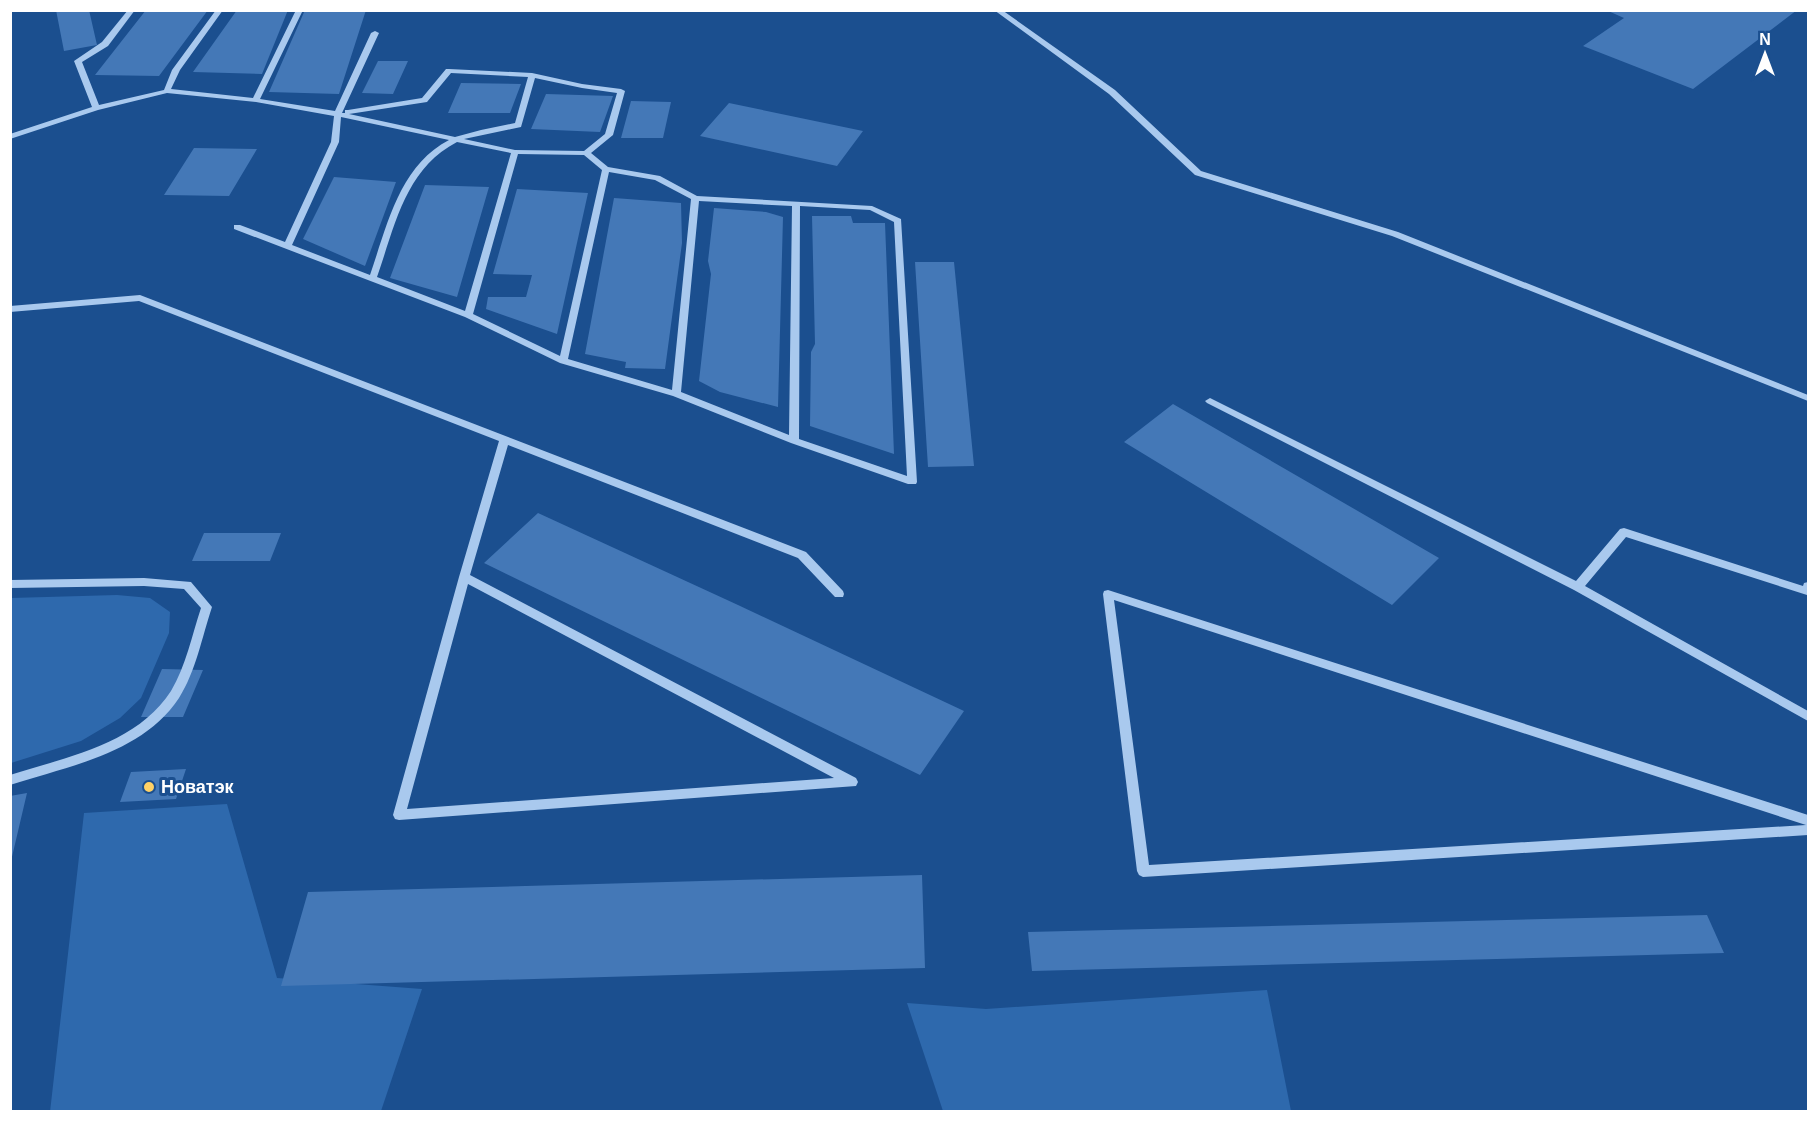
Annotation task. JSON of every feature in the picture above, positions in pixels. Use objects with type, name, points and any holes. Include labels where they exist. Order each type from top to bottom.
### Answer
[{"type":"lane","points":[[96,108],[78,61],[105,44],[132,10]]},
{"type":"lane","points":[[167,91],[176,70],[220,10]]},
{"type":"lane","points":[[256,100],[300,10]]},
{"type":"lane","points":[[997,10],[1112,92],[1198,173],[1395,234],[1809,398]]},
{"type":"lane","points":[[288,247],[335,142],[338,114],[375,33]]},
{"type":"lane","points":[[338,114],[424,100],[449,71],[532,75],[582,86],[621,91],[609,135],[586,153]]},
{"type":"lane","points":[[373,278],[407,184],[427,159],[458,138],[518,125],[532,75]]},
{"type":"lane","points":[[10,136],[96,108],[167,91],[256,100],[338,114],[458,138],[514,152],[586,153],[606,169],[657,178],[695,198],[872,208],[898,220],[912,482],[794,441],[676,394],[563,361],[468,315],[237,227]]},
{"type":"lane","points":[[468,315],[514,152]]},
{"type":"lane","points":[[563,361],[606,169]]},
{"type":"lane","points":[[676,394],[695,198]]},
{"type":"lane","points":[[794,441],[796,205]]},
{"type":"lane","points":[[10,309],[140,298],[802,555],[838,594]]},
{"type":"lane","points":[[1210,401],[1578,587],[1809,716]]},
{"type":"lane","points":[[464,577],[852,782],[399,815],[464,577],[505,440]]},
{"type":"lane","points":[[1578,587],[1624,532],[1808,589]]},
{"type":"lane","points":[[10,584],[144,582],[187,585],[207,607],[175,694],[153,720],[111,747],[10,780]]},
{"type":"lane","points":[[1809,820],[1108,594],[1143,871],[1809,831]]},
{"type":"shaded area","points":[[117,595],[150,598],[170,612],[169,633],[141,698],[120,718],[81,741],[11,763],[11,598]]},
{"type":"shaded area","points":[[227,804],[277,978],[422,989],[381,1111],[50,1112],[84,813]]},
{"type":"shaded area","points":[[1267,990],[1291,1111],[943,1111],[907,1003],[986,1009]]},
{"type":"building","points":[[56,10],[89,10],[97,45],[64,51]]},
{"type":"building","points":[[146,10],[208,10],[159,76],[95,75]]},
{"type":"building","points":[[237,10],[288,10],[262,74],[193,72]]},
{"type":"building","points":[[305,10],[366,10],[339,94],[269,92]]},
{"type":"building","points":[[1606,10],[1797,10],[1693,89],[1583,46],[1624,18]]},
{"type":"building","points":[[378,61],[408,61],[393,94],[362,93]]},
{"type":"building","points":[[461,83],[521,84],[510,113],[448,113]]},
{"type":"building","points":[[546,94],[613,96],[600,132],[531,129]]},
{"type":"building","points":[[631,101],[671,102],[663,138],[621,138]]},
{"type":"building","points":[[729,103],[863,131],[837,166],[700,136]]},
{"type":"building","points":[[194,148],[257,149],[229,196],[164,195]]},
{"type":"building","points":[[334,177],[396,182],[365,266],[303,239]]},
{"type":"building","points":[[425,185],[489,187],[457,297],[390,278]]},
{"type":"building","points":[[517,189],[588,193],[557,334],[486,309],[488,297],[526,297],[532,275],[493,274]]},
{"type":"building","points":[[614,198],[681,203],[682,243],[665,369],[625,368],[626,362],[585,354]]},
{"type":"building","points":[[714,208],[766,212],[783,217],[778,407],[720,392],[699,381],[711,274],[708,261]]},
{"type":"building","points":[[812,216],[851,216],[853,223],[885,223],[894,454],[810,426],[811,352],[815,344]]},
{"type":"building","points":[[915,262],[954,262],[974,466],[928,467]]},
{"type":"building","points":[[1173,404],[1439,558],[1392,605],[1124,442]]},
{"type":"building","points":[[538,513],[964,711],[920,775],[484,563]]},
{"type":"building","points":[[204,533],[281,533],[270,561],[192,561]]},
{"type":"building","points":[[162,669],[203,670],[183,717],[141,717]]},
{"type":"building","points":[[186,769],[176,799],[120,802],[131,772]]},
{"type":"building","points":[[27,793],[11,861],[10,861],[10,796]]},
{"type":"building","points":[[922,875],[925,968],[281,986],[308,892]]},
{"type":"building","points":[[1707,915],[1724,953],[1032,971],[1028,932]]},
{"type":"place","name":"Новатэк","points":[[149,787]]}]
